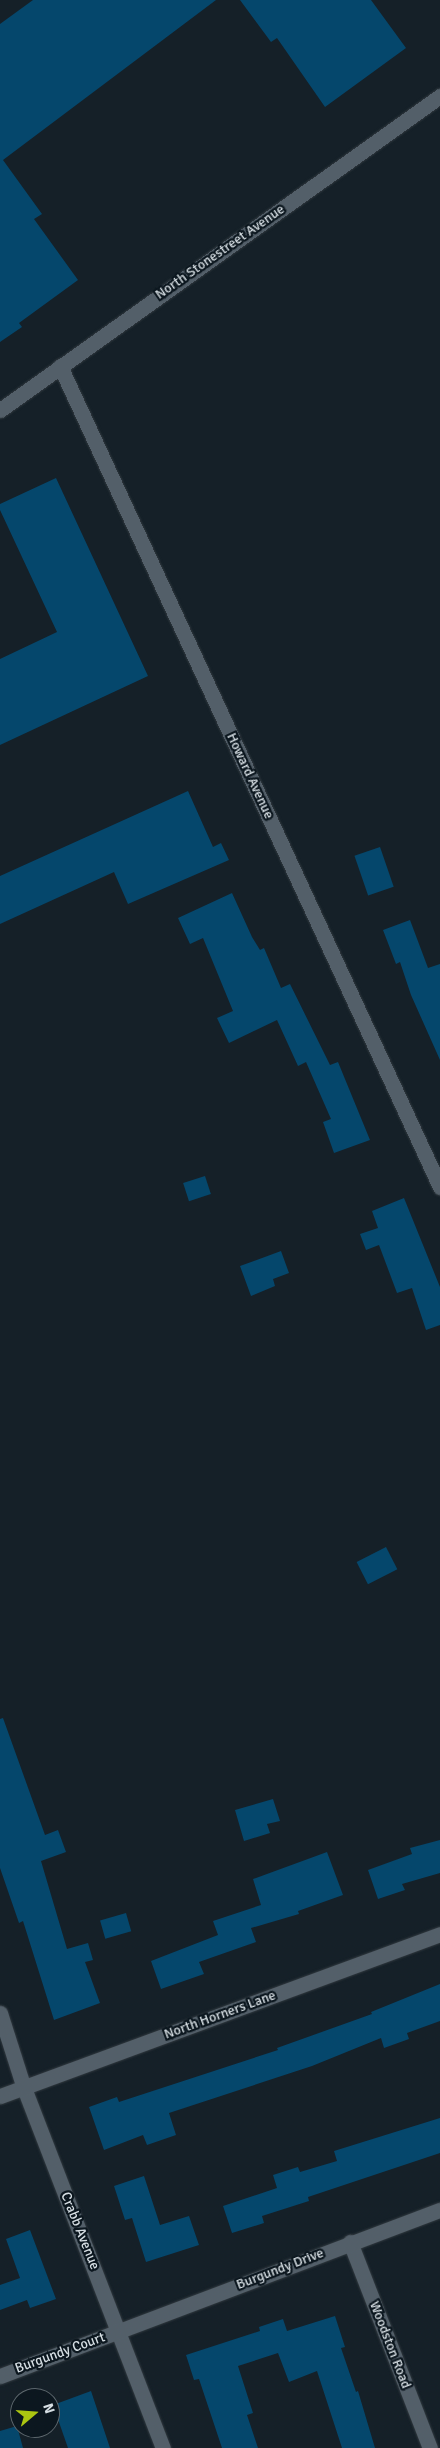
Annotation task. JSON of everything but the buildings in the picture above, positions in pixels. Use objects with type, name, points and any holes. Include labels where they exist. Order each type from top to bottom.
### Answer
[{"type":"street","name":"North Stonestreet Avenue","points":[[0,410],[440,96]]},
{"type":"street","name":"Howard Avenue","points":[[60,366],[440,1187]]},
{"type":"street","name":"North Horners Lane","points":[[0,2096],[440,1934]]},
{"type":"street","name":"Crabb Avenue","points":[[0,2013],[24,2088],[120,2331],[163,2448]]},
{"type":"street","name":"Burgundy Drive","points":[[120,2331],[350,2242],[440,2210]]},
{"type":"street","name":"Woodston Road","points":[[350,2242],[430,2448]]},
{"type":"street","name":"Burgundy Court","points":[[0,2376],[120,2331]]}]
